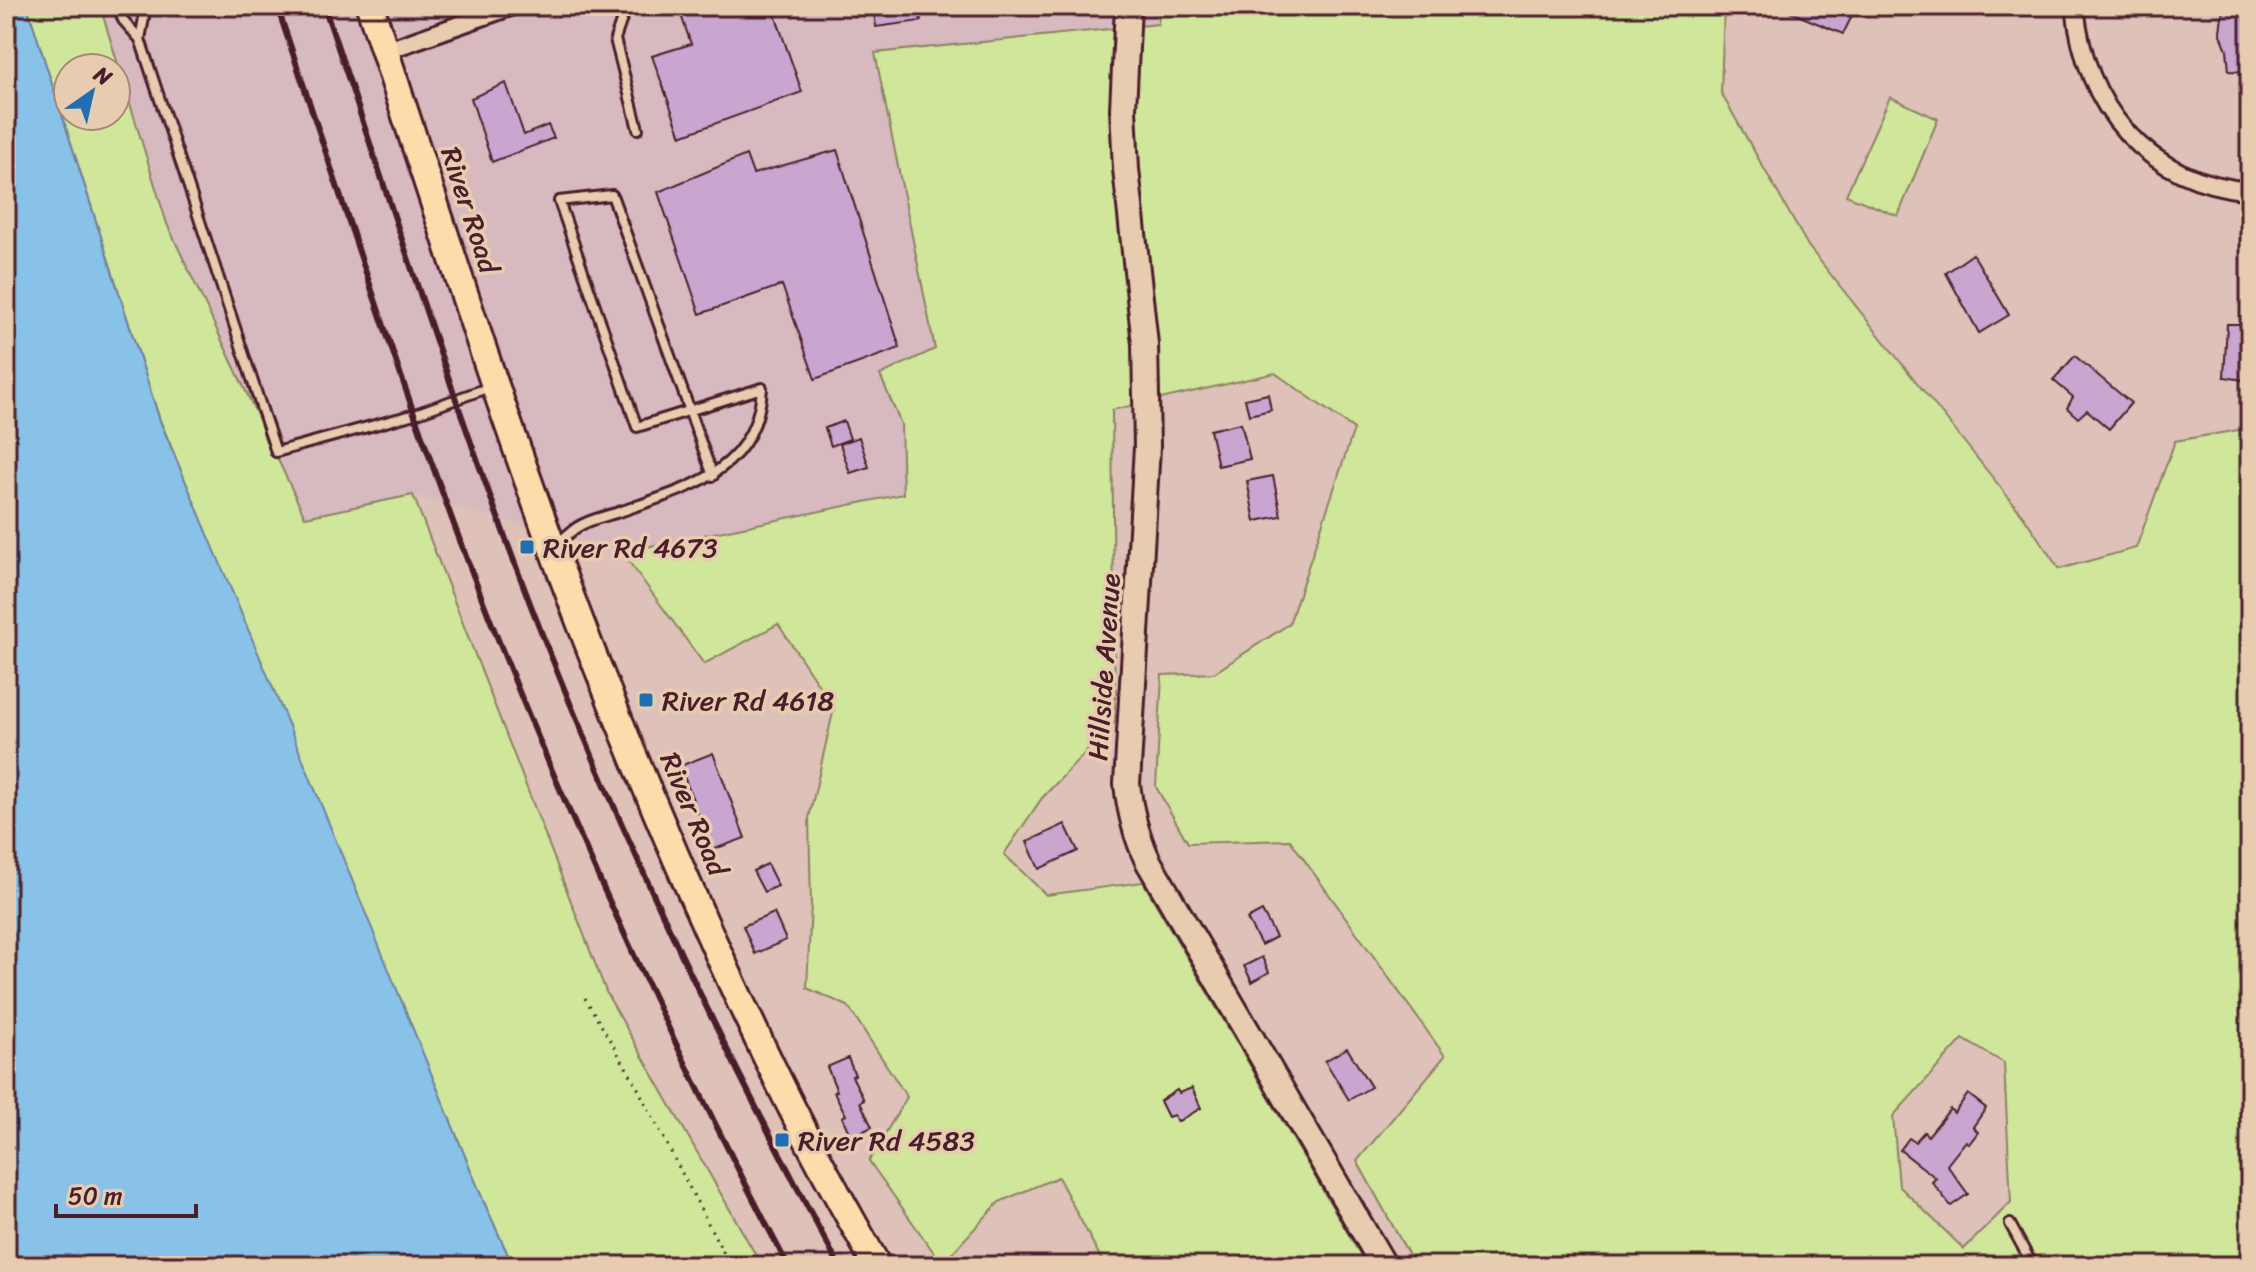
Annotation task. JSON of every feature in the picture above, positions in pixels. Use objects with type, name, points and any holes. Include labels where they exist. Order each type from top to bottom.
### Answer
[{"type":"main road","name":"River Road","points":[[370,6],[494,385],[591,651],[734,987],[809,1141],[877,1266]]},
{"type":"street","points":[[385,51],[513,6]]},
{"type":"street","name":"Hillside Avenue","points":[[1128,6],[1123,109],[1126,169],[1145,344],[1147,447],[1127,784],[1130,811],[1148,861],[1384,1266]]},
{"type":"street","points":[[2075,6],[2078,38],[2085,63],[2102,99],[2125,131],[2155,158],[2197,180],[2250,191]]},
{"type":"lane","points":[[118,6],[123,20],[140,39],[276,452],[415,414],[494,385]]},
{"type":"lane","points":[[140,6],[144,18],[140,39]]},
{"type":"lane","points":[[623,6],[625,10],[615,39],[638,129]]},
{"type":"lane","points":[[554,547],[578,526],[713,476],[738,455],[753,429],[761,406],[762,388],[690,411],[637,427],[559,201],[612,195],[690,411],[713,476]]},
{"type":"lane","points":[[2010,1224],[2033,1266]]},
{"type":"path","points":[[585,998],[633,1079],[723,1252],[722,1266]]},
{"type":"shaded area","points":[[100,6],[1160,6],[1158,24],[875,54],[935,350],[880,376],[901,424],[903,494],[622,552],[413,495],[305,518],[167,224],[132,110],[132,52],[114,52]]},
{"type":"green space","points":[[27,6],[100,6],[114,52],[52,52],[52,84]]},
{"type":"green space","points":[[1160,6],[1724,6],[1721,93],[1808,246],[2024,517],[2059,569],[2136,548],[2175,441],[2250,428],[2250,1266],[1415,1266],[1357,1161],[1445,1056],[1290,840],[1188,843],[1156,787],[1162,675],[1214,673],[1289,624],[1354,429],[1275,373],[1112,410],[1115,722],[1042,798],[1004,854],[1046,895],[1143,882],[1367,1266],[1105,1266],[1058,1177],[999,1202],[942,1264],[869,1161],[907,1097],[848,1006],[807,988],[811,904],[809,818],[834,708],[778,624],[704,664],[622,552],[903,494],[901,424],[880,375],[935,349],[875,53],[1158,24]],"holes":[[[1963,1039],[2004,1063],[2011,1202],[1964,1249],[1899,1186],[1893,1116]]]},
{"type":"green space","points":[[1890,97],[1938,119],[1898,216],[1846,195]]},
{"type":"green space","points":[[132,110],[167,224],[305,517],[413,495],[607,994],[762,1266],[513,1266],[160,420],[67,132],[132,132]]},
{"type":"water","points":[[6,6],[27,6],[52,84],[52,132],[67,132],[160,421],[513,1266],[6,1266]]},
{"type":"building","points":[[678,6],[772,6],[802,92],[681,136],[652,56],[691,44]]},
{"type":"building","points":[[873,6],[919,6],[921,21],[876,27]]},
{"type":"building","points":[[1776,6],[1843,6],[1841,13],[1851,18],[1843,34]]},
{"type":"building","points":[[2223,7],[2249,10],[2248,72],[2229,71],[2227,50],[2220,32]]},
{"type":"building","points":[[506,83],[524,135],[548,125],[554,138],[492,162],[471,98]]},
{"type":"building","points":[[837,150],[900,348],[815,379],[782,285],[700,314],[658,192],[746,155],[753,174]]},
{"type":"building","points":[[1973,254],[2009,315],[1979,333],[1946,273]]},
{"type":"building","points":[[2227,324],[2250,324],[2250,381],[2224,377]]},
{"type":"building","points":[[2075,356],[2131,403],[2109,429],[2087,410],[2078,418],[2067,408],[2073,397],[2053,380]]},
{"type":"building","points":[[1268,394],[1271,410],[1249,415],[1245,399]]},
{"type":"building","points":[[844,421],[850,439],[831,446],[825,428]]},
{"type":"building","points":[[1241,423],[1250,459],[1218,466],[1210,430]]},
{"type":"building","points":[[859,437],[869,467],[850,473],[840,444]]},
{"type":"building","points":[[1273,476],[1281,516],[1255,521],[1247,481]]},
{"type":"building","points":[[713,753],[745,838],[712,850],[680,766]]},
{"type":"building","points":[[1065,824],[1078,851],[1039,869],[1027,842]]},
{"type":"building","points":[[767,864],[778,886],[764,892],[753,871]]},
{"type":"building","points":[[1262,911],[1276,937],[1261,945],[1247,919]]},
{"type":"building","points":[[774,913],[786,940],[755,954],[743,926]]},
{"type":"building","points":[[1262,957],[1269,972],[1252,982],[1244,966]]},
{"type":"building","points":[[1347,1048],[1371,1087],[1349,1100],[1325,1061]]},
{"type":"building","points":[[848,1058],[855,1075],[852,1076],[864,1100],[860,1102],[872,1127],[851,1137],[842,1117],[846,1115],[834,1092],[837,1091],[827,1067]]},
{"type":"building","points":[[1192,1088],[1201,1108],[1177,1122],[1174,1115],[1168,1117],[1160,1101],[1177,1090],[1179,1093]]},
{"type":"building","points":[[1968,1094],[1986,1108],[1973,1127],[1978,1132],[1969,1144],[1966,1141],[1947,1165],[1968,1194],[1951,1206],[1932,1182],[1936,1178],[1900,1150],[1909,1138],[1915,1142],[1924,1132],[1928,1136],[1950,1109],[1954,1113]]},
{"type":"railway","points":[[277,6],[432,465],[492,625],[610,904],[788,1266]]},
{"type":"railway","points":[[324,6],[484,478],[575,715],[681,954],[839,1266]]},
{"type":"place","name":"River Rd 4673","points":[[527,547]]},
{"type":"place","name":"River Rd 4618","points":[[646,700]]},
{"type":"place","name":"River Rd 4583","points":[[782,1140]]}]
